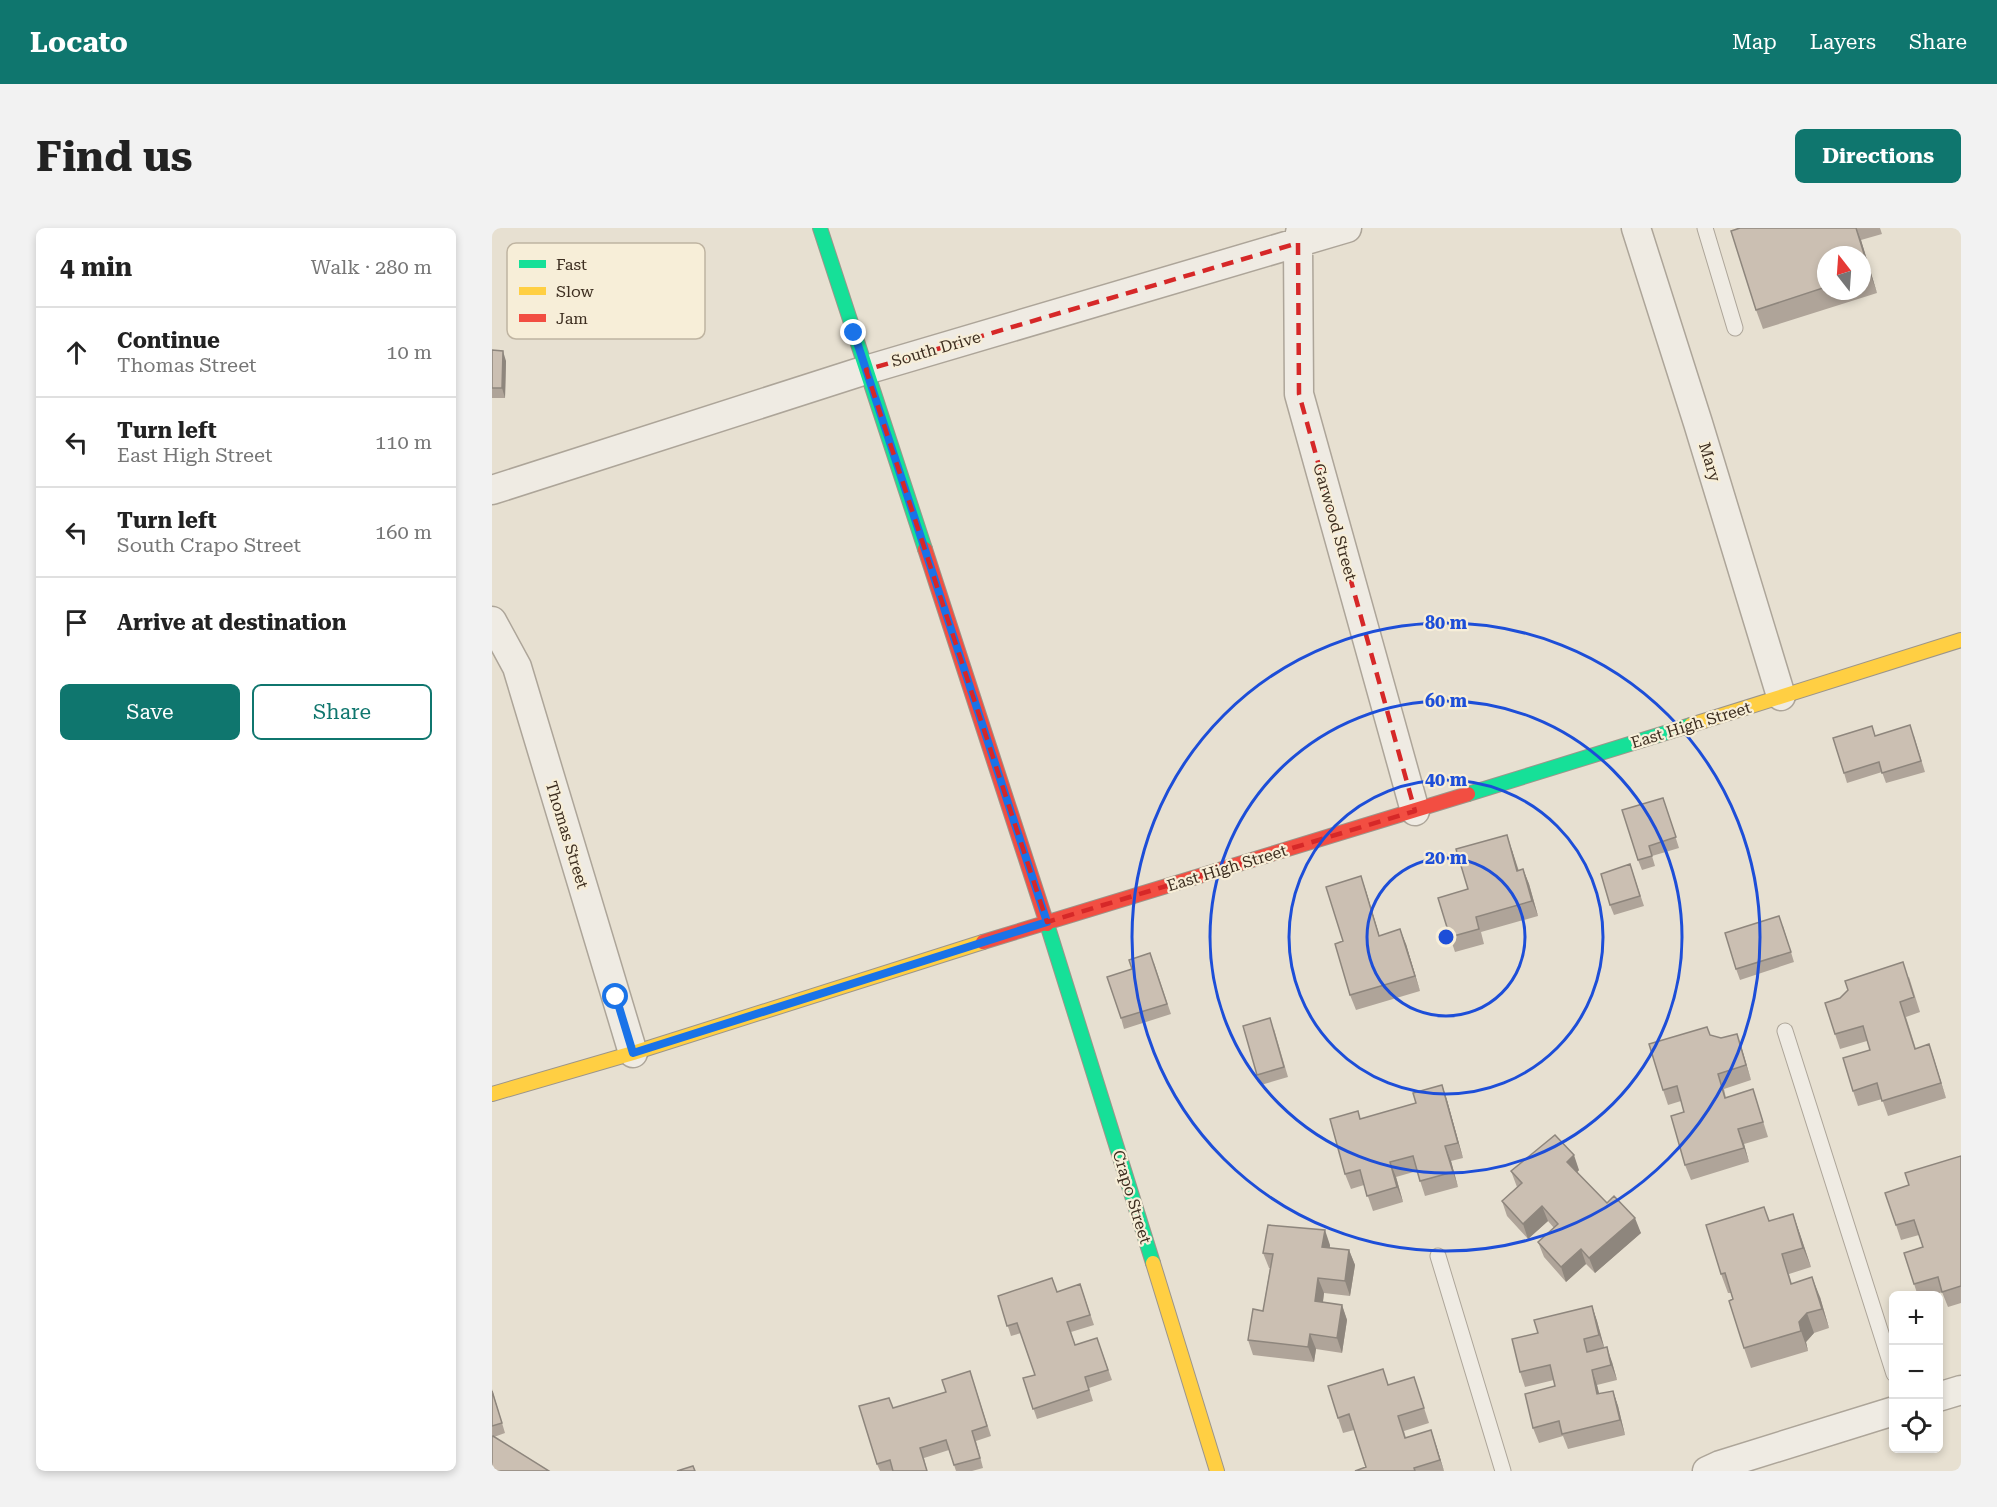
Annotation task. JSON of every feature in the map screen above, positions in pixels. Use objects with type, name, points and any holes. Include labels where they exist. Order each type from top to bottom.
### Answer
[{"type":"street","name":"Crapo Street","points":[[820,228],[1047,922],[1217,1471]]},
{"type":"street","name":"South Drive","points":[[492,490],[1299,235],[1347,228]]},
{"type":"street","name":"Mary","points":[[1636,228],[1781,696]]},
{"type":"street","name":"Garwood Street","points":[[1299,235],[1299,394],[1415,811]]},
{"type":"street","name":"Thomas Street","points":[[492,621],[517,667],[633,1053]]},
{"type":"street","name":"East High Street","points":[[492,1094],[633,1053],[1047,922],[1415,811],[1961,640]]},
{"type":"street","points":[[1943,1395],[1961,1390]]},
{"type":"street","points":[[1707,1471],[1889,1412]]},
{"type":"lane","points":[[1705,228],[1735,328]]},
{"type":"lane","points":[[1785,1031],[1889,1361]]},
{"type":"lane","points":[[1438,1256],[1503,1471]]},
{"type":"highlighted area","points":[[1298,243],[1299,394],[1415,811],[1047,922],[866,370]]},
{"type":"building","points":[[1740,228],[1856,228],[1862,246],[1817,246],[1817,290],[1756,310],[1731,231]]},
{"type":"building","points":[[492,350],[503,351],[502,388],[492,388]]},
{"type":"building","points":[[1910,725],[1921,761],[1882,773],[1879,762],[1844,773],[1833,738],[1872,726],[1875,736]]},
{"type":"building","points":[[1663,798],[1676,837],[1649,846],[1652,856],[1638,860],[1622,810]]},
{"type":"building","points":[[1507,835],[1517,871],[1523,869],[1532,901],[1476,917],[1479,929],[1450,937],[1438,898],[1468,889],[1456,849]]},
{"type":"building","points":[[1630,864],[1640,896],[1610,905],[1601,874]]},
{"type":"building","points":[[1361,876],[1379,936],[1400,929],[1415,976],[1350,995],[1335,944],[1343,941],[1326,887]]},
{"type":"building","points":[[1779,916],[1791,952],[1736,969],[1725,933]]},
{"type":"building","points":[[1150,953],[1167,1004],[1121,1018],[1107,977],[1132,969],[1129,960]]},
{"type":"building","points":[[1903,962],[1914,997],[1900,1002],[1915,1049],[1929,1044],[1941,1083],[1882,1101],[1877,1083],[1853,1091],[1843,1058],[1870,1050],[1863,1026],[1835,1034],[1825,1003],[1840,998],[1848,990],[1845,981]]},
{"type":"building","points":[[1270,1018],[1284,1067],[1257,1075],[1243,1026]]},
{"type":"building","points":[[1707,1027],[1710,1035],[1721,1038],[1737,1034],[1746,1065],[1718,1074],[1725,1098],[1753,1089],[1763,1122],[1738,1129],[1744,1148],[1685,1165],[1671,1116],[1684,1112],[1677,1086],[1663,1090],[1649,1044]]},
{"type":"building","points":[[1442,1085],[1458,1143],[1445,1146],[1453,1172],[1420,1181],[1413,1156],[1390,1162],[1397,1187],[1367,1196],[1360,1170],[1345,1174],[1330,1119],[1358,1111],[1360,1119],[1416,1103],[1413,1093]]},
{"type":"building","points":[[1555,1135],[1574,1155],[1567,1162],[1607,1203],[1614,1196],[1635,1218],[1589,1258],[1581,1249],[1561,1267],[1538,1242],[1558,1224],[1542,1206],[1523,1224],[1502,1201],[1522,1183],[1511,1171]]},
{"type":"building","points":[[1961,1156],[1961,1286],[1943,1292],[1938,1277],[1914,1284],[1904,1253],[1923,1247],[1914,1220],[1896,1225],[1885,1193],[1909,1185],[1905,1173]]},
{"type":"building","points":[[1764,1207],[1769,1221],[1793,1214],[1803,1248],[1782,1254],[1791,1284],[1812,1277],[1822,1309],[1807,1313],[1799,1322],[1801,1331],[1744,1348],[1729,1301],[1733,1299],[1725,1273],[1721,1274],[1706,1225]]},
{"type":"building","points":[[1268,1225],[1325,1230],[1322,1247],[1349,1250],[1345,1281],[1318,1278],[1315,1301],[1342,1305],[1337,1338],[1310,1334],[1308,1347],[1248,1340],[1253,1309],[1263,1311],[1273,1254],[1263,1253]]},
{"type":"building","points":[[1052,1278],[1057,1292],[1080,1284],[1090,1315],[1067,1322],[1075,1345],[1097,1338],[1108,1370],[1085,1377],[1089,1390],[1033,1409],[1023,1378],[1035,1375],[1017,1323],[1007,1326],[998,1296]]},
{"type":"building","points":[[1592,1306],[1599,1335],[1584,1339],[1587,1352],[1607,1347],[1611,1365],[1592,1370],[1597,1394],[1613,1391],[1620,1420],[1562,1434],[1559,1421],[1533,1428],[1525,1394],[1555,1386],[1550,1365],[1520,1372],[1512,1339],[1538,1333],[1534,1320]]},
{"type":"building","points":[[1383,1369],[1388,1385],[1414,1377],[1424,1408],[1398,1416],[1405,1438],[1431,1430],[1440,1460],[1414,1468],[1415,1471],[1355,1471],[1366,1467],[1349,1414],[1338,1418],[1328,1386]]},
{"type":"building","points":[[970,1371],[987,1426],[972,1431],[980,1458],[954,1465],[946,1440],[920,1448],[927,1471],[893,1471],[890,1460],[877,1464],[859,1406],[889,1398],[893,1408],[946,1392],[942,1380]]},
{"type":"building","points":[[492,1391],[502,1423],[492,1426]]},
{"type":"building","points":[[493,1436],[549,1471],[492,1471]]},
{"type":"building","points":[[693,1466],[695,1471],[677,1471]]},
{"type":"traffic: fast","points":[[820,228],[925,549]]},
{"type":"traffic: fast","points":[[1468,794],[1691,725]]},
{"type":"traffic: fast","points":[[1047,924],[1153,1263]]},
{"type":"traffic: slow","points":[[1691,725],[1961,640]]},
{"type":"traffic: slow","points":[[492,1094],[633,1053],[983,942]]},
{"type":"traffic: slow","points":[[1153,1263],[1217,1471]]},
{"type":"traffic: jam","points":[[925,549],[1047,924]]},
{"type":"traffic: jam","points":[[983,942],[1468,794]]},
{"type":"route","points":[[616,997],[633,1053],[1047,922],[854,333]]}]
